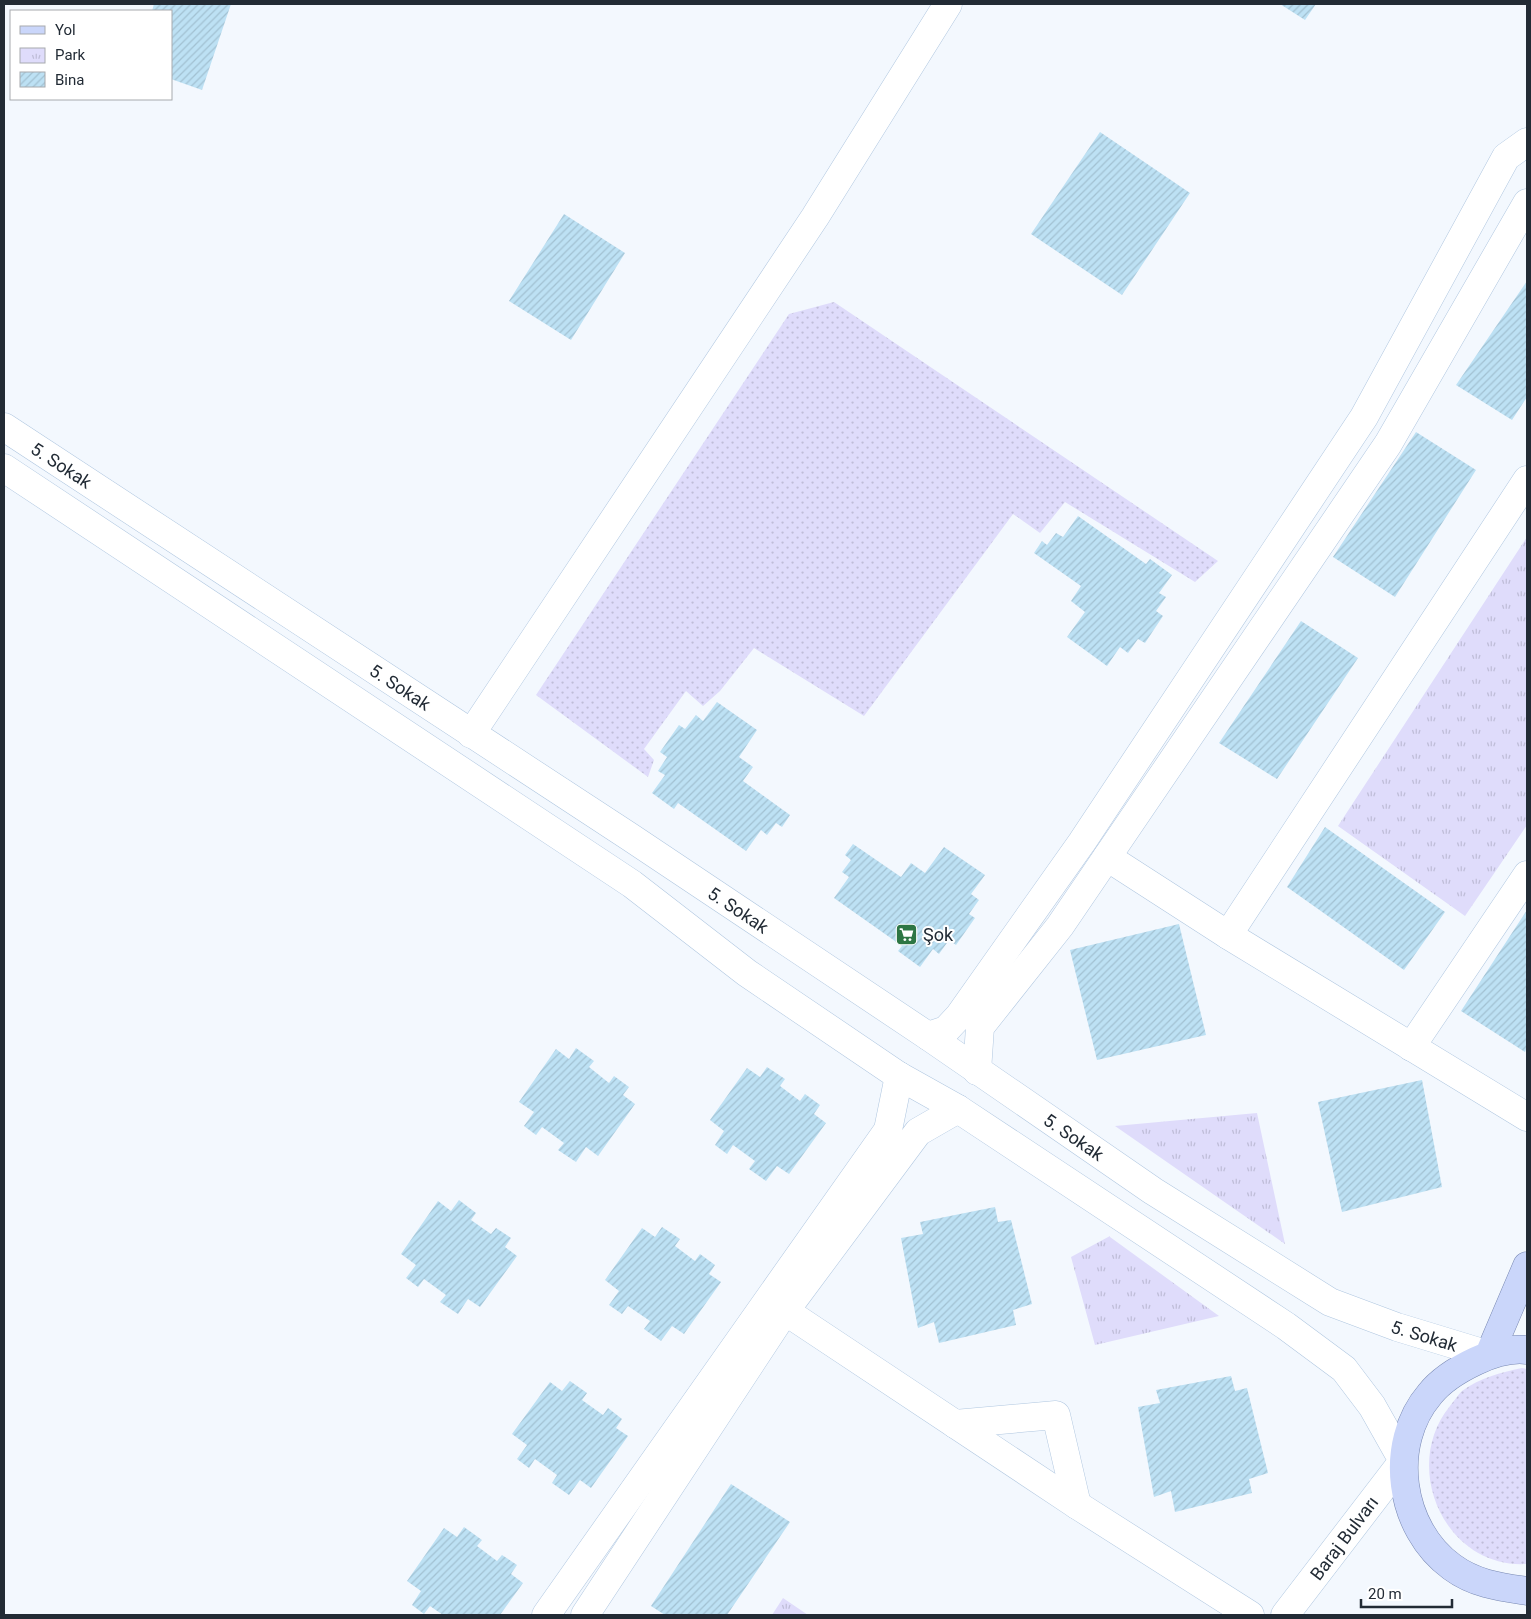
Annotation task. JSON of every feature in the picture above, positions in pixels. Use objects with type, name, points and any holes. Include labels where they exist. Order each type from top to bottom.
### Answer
[{"type":"main road","points":[[1489,1355],[1527,1266]]},
{"type":"main road","points":[[1527,1350],[1489,1355],[1456,1370],[1429,1394],[1411,1425],[1403,1460],[1407,1501],[1424,1538],[1452,1567],[1488,1586],[1527,1591]]},
{"type":"street","points":[[471,734],[814,217],[948,4]]},
{"type":"street","points":[[928,1036],[946,1030],[959,1016],[1088,834],[1364,417],[1506,157],[1527,142]]},
{"type":"street","points":[[977,1071],[980,1028],[1060,926],[1388,444],[1527,203]]},
{"type":"street","name":"5. Sokak","points":[[4,427],[928,1036],[1153,1191],[1330,1302],[1397,1327],[1489,1355]]},
{"type":"street","name":"5. Sokak","points":[[4,468],[632,884],[747,973],[899,1076],[958,1109],[1286,1326],[1344,1369],[1372,1406],[1403,1460]]},
{"type":"street","points":[[1228,935],[1527,480]]},
{"type":"street","points":[[1107,857],[1228,935],[1527,1117]]},
{"type":"street","points":[[1411,1046],[1527,875]]},
{"type":"street","points":[[546,1615],[888,1130],[899,1076]]},
{"type":"street","points":[[585,1615],[785,1311],[918,1132],[958,1109]]},
{"type":"street","points":[[785,1311],[1078,1505],[1250,1615]]},
{"type":"street","points":[[955,1424],[1056,1415],[1078,1505]]},
{"type":"street","name":"Baraj Bulvarı","points":[[1285,1615],[1403,1460]]},
{"type":"green space","points":[[834,302],[1218,561],[1195,582],[1065,502],[1040,533],[1013,514],[864,716],[754,648],[720,691],[703,706],[686,691],[644,749],[654,760],[648,777],[536,695],[789,314]]},
{"type":"green space","points":[[1527,537],[1527,825],[1465,916],[1338,826]]},
{"type":"green space","points":[[1257,1113],[1285,1244],[1115,1126]]},
{"type":"green space","points":[[1110,1236],[1219,1316],[1095,1345],[1071,1257]]},
{"type":"green space","points":[[1522,1368],[1527,1369],[1527,1564],[1498,1561],[1473,1550],[1453,1532],[1439,1510],[1431,1484],[1429,1457],[1436,1431],[1450,1406],[1462,1391],[1484,1379]]},
{"type":"green space","points":[[783,1598],[808,1615],[772,1615]]},
{"type":"building","points":[[154,4],[231,4],[202,90],[172,79],[172,10],[152,10]]},
{"type":"building","points":[[1280,4],[1316,4],[1305,20]]},
{"type":"building","points":[[1100,132],[1190,193],[1122,295],[1031,234]]},
{"type":"building","points":[[564,214],[625,253],[571,340],[509,301]]},
{"type":"building","points":[[1527,281],[1527,397],[1512,420],[1456,385]]},
{"type":"building","points":[[1416,432],[1476,470],[1395,597],[1333,557]]},
{"type":"building","points":[[1078,516],[1146,564],[1150,559],[1172,575],[1159,593],[1166,597],[1156,611],[1163,616],[1145,643],[1138,639],[1128,653],[1120,647],[1107,666],[1067,637],[1085,612],[1071,601],[1081,586],[1034,553],[1042,541],[1047,545],[1056,533],[1063,537]]},
{"type":"building","points":[[1301,621],[1358,658],[1277,779],[1219,743]]},
{"type":"building","points":[[717,702],[757,730],[739,757],[753,767],[743,781],[790,815],[782,827],[776,823],[767,835],[761,830],[746,851],[678,803],[674,809],[652,793],[665,775],[658,771],[667,757],[660,752],[679,725],[685,729],[696,715],[703,721]]},
{"type":"building","points":[[1325,827],[1445,912],[1404,970],[1287,887]]},
{"type":"building","points":[[853,844],[901,877],[911,863],[925,873],[944,847],[985,875],[971,894],[979,900],[969,914],[975,918],[956,945],[949,940],[939,954],[933,949],[920,967],[898,951],[902,946],[834,898],[849,877],[842,872],[851,860],[845,855]]},
{"type":"building","points":[[1527,910],[1527,1047],[1525,1052],[1461,1011]]},
{"type":"building","points":[[1179,924],[1206,1035],[1097,1060],[1070,950]]},
{"type":"building","points":[[576,1048],[594,1061],[589,1067],[609,1083],[614,1076],[629,1087],[623,1095],[635,1104],[598,1156],[586,1147],[576,1162],[558,1150],[564,1143],[542,1127],[536,1135],[524,1126],[534,1112],[519,1102],[556,1049],[569,1059]]},
{"type":"building","points":[[767,1067],[785,1079],[780,1086],[800,1101],[805,1094],[820,1105],[814,1114],[826,1123],[789,1174],[777,1166],[766,1181],[749,1169],[755,1161],[733,1145],[727,1154],[715,1145],[724,1131],[710,1120],[747,1068],[760,1077]]},
{"type":"building","points":[[1422,1080],[1442,1187],[1342,1212],[1318,1102]]},
{"type":"building","points":[[459,1200],[476,1213],[471,1220],[491,1234],[496,1228],[511,1238],[505,1247],[517,1256],[480,1307],[468,1299],[458,1314],[440,1302],[446,1295],[424,1279],[418,1287],[406,1278],[416,1265],[401,1254],[438,1201],[451,1211]]},
{"type":"building","points":[[995,1207],[998,1222],[1011,1220],[1032,1304],[1013,1310],[1016,1325],[939,1343],[934,1322],[918,1328],[901,1238],[923,1234],[920,1222]]},
{"type":"building","points":[[662,1227],[680,1239],[675,1246],[695,1261],[700,1254],[715,1265],[709,1274],[721,1282],[684,1334],[672,1326],[661,1341],[644,1329],[650,1321],[628,1306],[622,1314],[609,1305],[619,1291],[605,1280],[642,1228],[655,1237]]},
{"type":"building","points":[[1231,1376],[1235,1391],[1247,1388],[1268,1473],[1249,1479],[1252,1493],[1175,1512],[1171,1491],[1154,1497],[1138,1407],[1160,1403],[1156,1390]]},
{"type":"building","points":[[570,1381],[587,1393],[582,1400],[603,1415],[608,1408],[622,1419],[616,1428],[628,1436],[591,1488],[580,1480],[569,1495],[552,1483],[557,1475],[535,1459],[529,1468],[517,1459],[527,1445],[512,1434],[550,1382],[562,1391]]},
{"type":"building","points":[[731,1484],[790,1522],[727,1615],[665,1615],[651,1606]]},
{"type":"building","points":[[464,1527],[482,1540],[477,1546],[497,1561],[502,1555],[517,1565],[511,1574],[523,1583],[500,1615],[443,1615],[430,1606],[424,1614],[412,1605],[421,1591],[407,1581],[444,1528],[457,1537]]},
{"type":"place","name":"Şok","points":[[907,934]]}]
